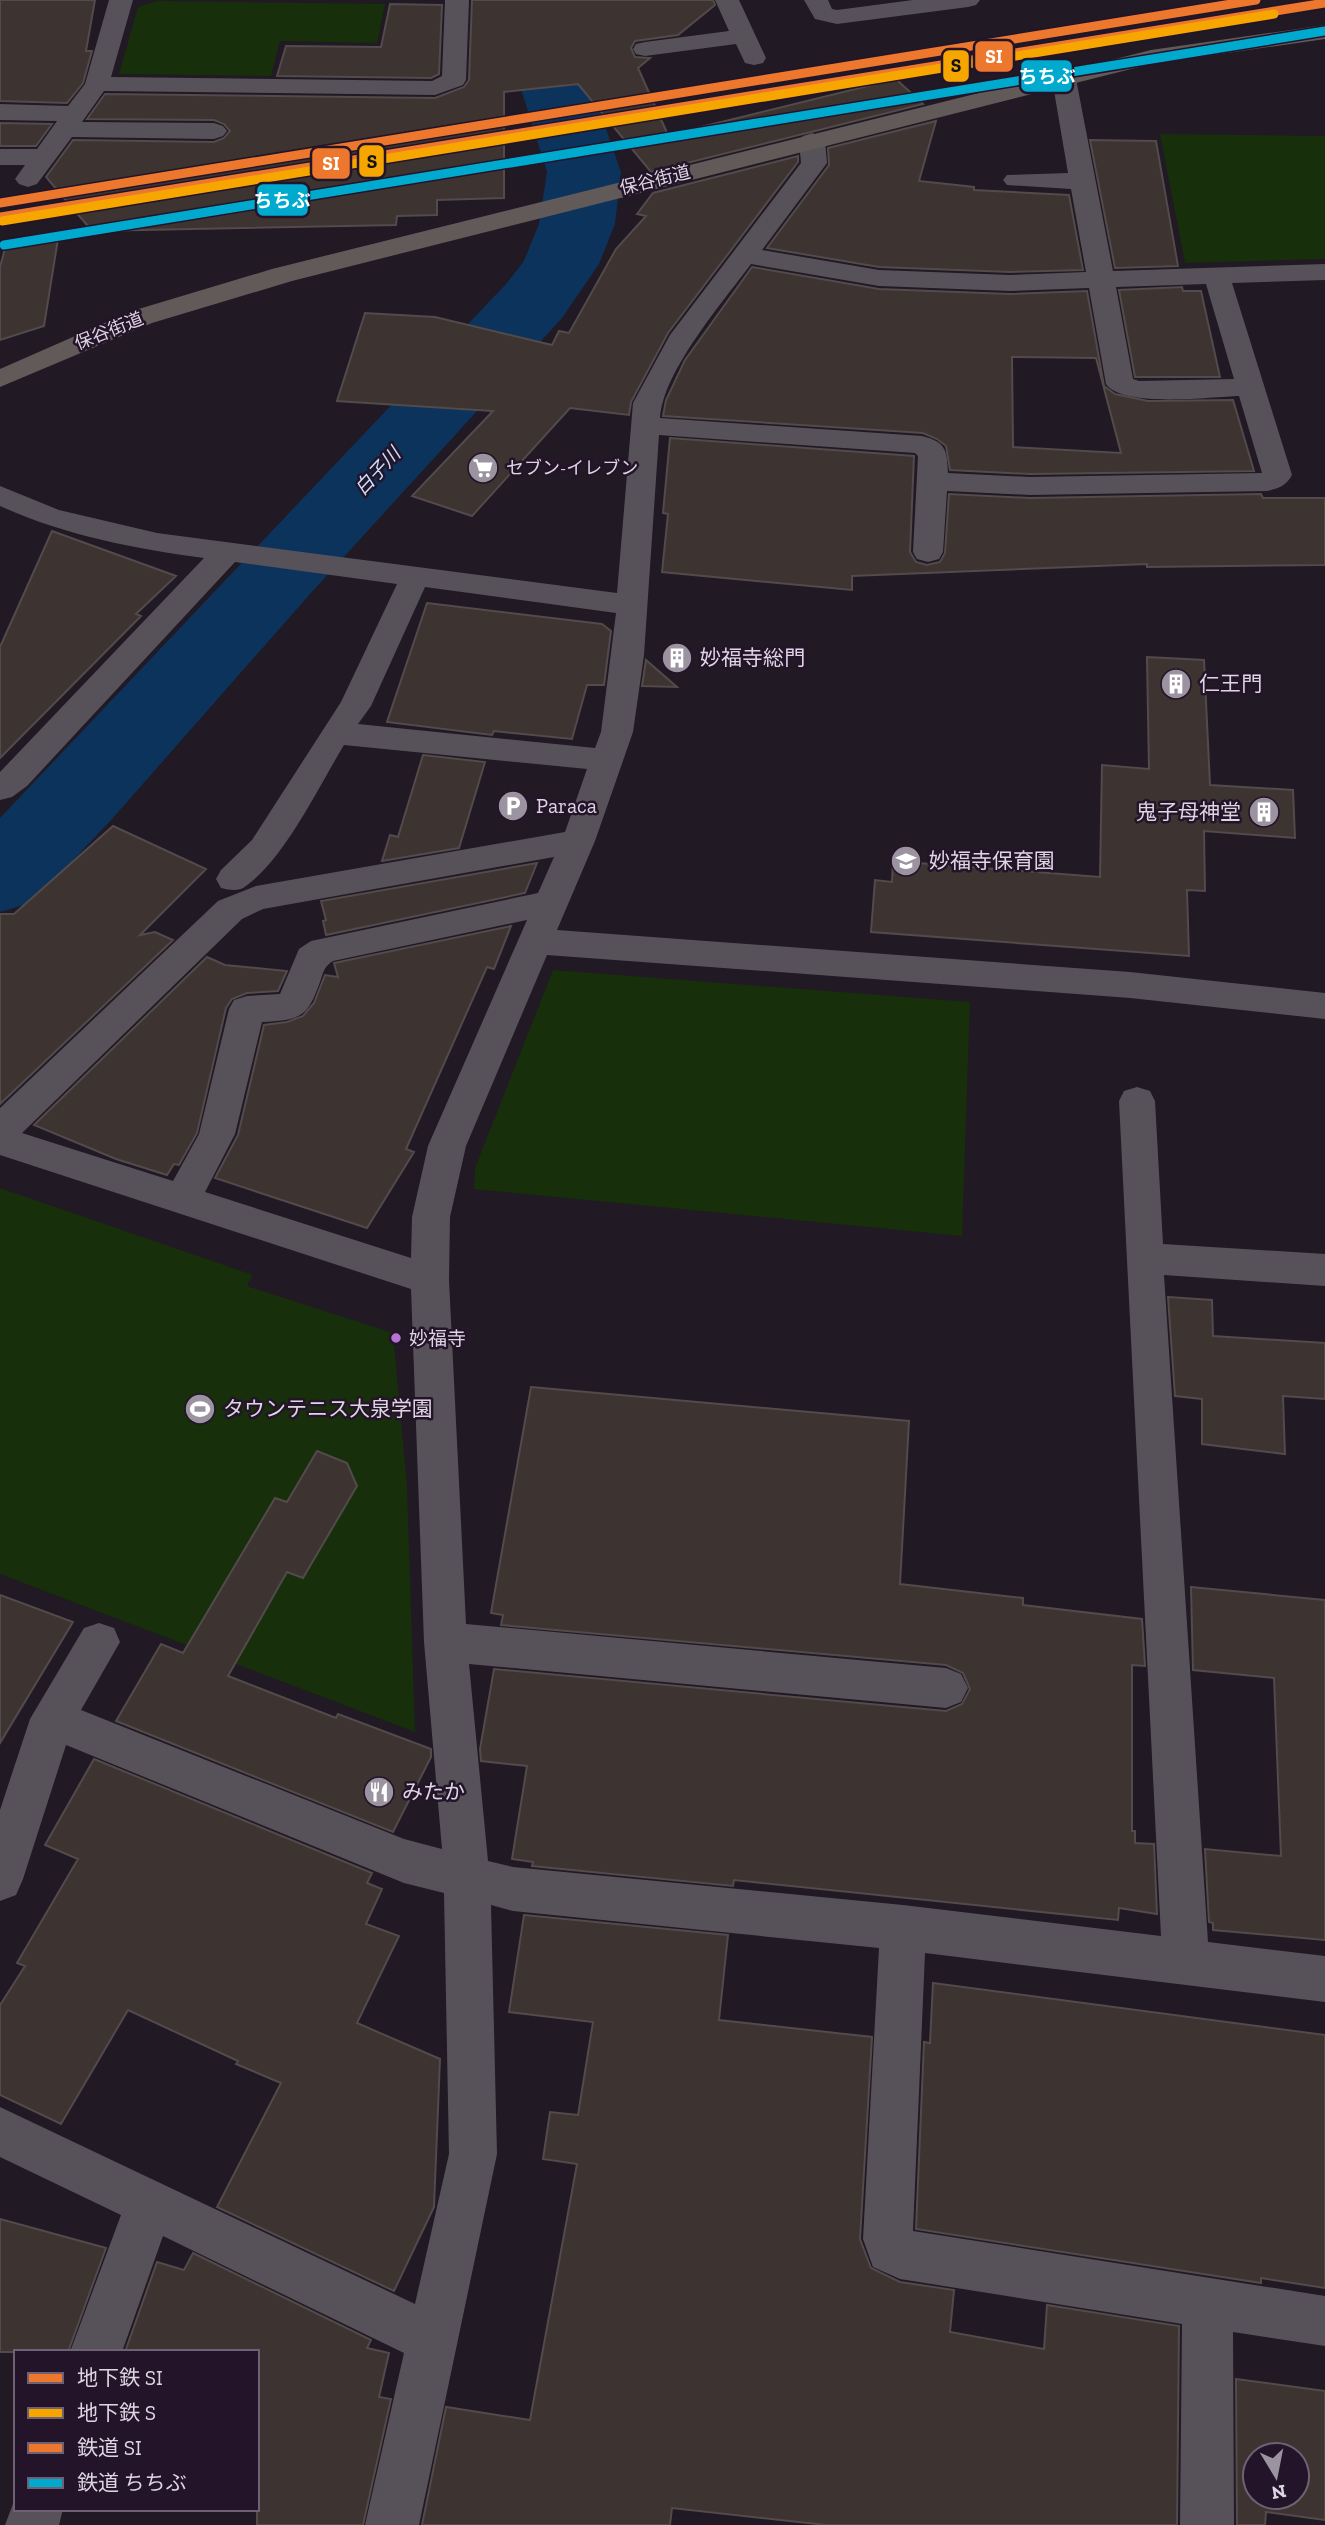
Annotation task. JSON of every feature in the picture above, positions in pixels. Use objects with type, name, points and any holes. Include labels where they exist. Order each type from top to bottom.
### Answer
[{"type":"main road","name":"保谷街道","points":[[0,379],[94,336],[194,300],[550,206],[1164,55],[1325,32]]},
{"type":"street","points":[[28,179],[97,84],[121,0]]},
{"type":"street","points":[[97,84],[435,88],[454,80],[457,0]]},
{"type":"street","points":[[727,0],[755,60]]},
{"type":"street","points":[[816,0],[823,14],[837,17],[968,0]]},
{"type":"street","points":[[645,49],[744,36]]},
{"type":"street","points":[[1063,79],[1120,384],[1126,388],[1252,387]]},
{"type":"street","points":[[0,112],[70,121],[214,131]]},
{"type":"street","points":[[392,2525],[473,2154],[467,1875],[445,1642],[430,1280],[431,1217],[447,1146],[578,841],[617,732],[625,678],[647,403],[680,341],[814,163],[812,141]]},
{"type":"street","points":[[0,157],[43,157]]},
{"type":"street","points":[[1016,180],[1082,181]]},
{"type":"street","points":[[744,255],[879,278],[1010,283],[1217,278],[1325,272]]},
{"type":"street","points":[[933,481],[1030,486],[1267,482],[1275,479],[1277,475],[1252,387],[1217,278]]},
{"type":"street","points":[[644,425],[922,445],[933,453],[928,552]]},
{"type":"street","points":[[0,495],[50,517],[157,542],[631,605]]},
{"type":"street","points":[[0,789],[15,778],[227,552]]},
{"type":"street","points":[[233,879],[264,848],[335,733],[355,706],[415,577]]},
{"type":"street","points":[[335,733],[608,760]]},
{"type":"street","points":[[0,1131],[230,910],[241,904],[256,898],[578,841]]},
{"type":"street","points":[[183,1197],[216,1134],[247,1009],[289,1007],[296,1000],[311,958],[323,950],[551,902]]},
{"type":"street","points":[[535,941],[1130,985],[1325,1006]]},
{"type":"street","points":[[1137,1101],[1186,1961]]},
{"type":"street","points":[[0,1140],[183,1197],[430,1280]]},
{"type":"street","points":[[1144,1258],[1325,1270]]},
{"type":"street","points":[[0,1880],[52,1719],[99,1642]]},
{"type":"street","points":[[445,1642],[946,1688]]},
{"type":"street","points":[[52,1719],[404,1861],[467,1875],[513,1889],[903,1928],[1325,1979]]},
{"type":"street","points":[[903,1928],[888,2239],[891,2249],[900,2254],[1325,2321]]},
{"type":"street","points":[[0,2131],[432,2339]]},
{"type":"street","points":[[97,2350],[150,2204]]},
{"type":"street","points":[[1207,2304],[1207,2525]]},
{"type":"green space","points":[[156,1],[385,4],[377,43],[280,41],[271,76],[119,74],[138,7]]},
{"type":"green space","points":[[1160,134],[1325,136],[1325,259],[1185,263]]},
{"type":"green space","points":[[553,970],[970,1002],[962,1236],[474,1189],[475,1168]]},
{"type":"green space","name":"タウンテニス大泉学園","points":[[0,1188],[253,1275],[247,1286],[393,1333],[407,1485],[415,1732],[0,1574]]},
{"type":"building","points":[[0,0],[95,0],[86,51],[92,51],[83,83],[67,103],[0,101]]},
{"type":"building","points":[[472,0],[713,0],[715,5],[678,35],[635,41],[631,48],[635,57],[650,58],[638,68],[668,135],[896,79],[923,104],[651,172],[578,84],[504,92],[504,198],[437,200],[437,215],[397,216],[396,225],[92,231],[46,177],[73,140],[214,142],[224,138],[230,131],[224,124],[214,120],[87,119],[105,94],[435,98],[464,87],[469,80]]},
{"type":"building","points":[[390,4],[442,5],[439,74],[431,78],[277,76],[286,46],[381,47]]},
{"type":"building","points":[[936,121],[919,181],[974,187],[974,190],[1069,195],[1083,270],[1010,272],[879,267],[767,248],[829,165],[828,148]]},
{"type":"building","points":[[0,123],[52,124],[36,146],[0,146]]},
{"type":"building","points":[[1090,140],[1156,141],[1178,266],[1115,268]]},
{"type":"building","points":[[798,156],[798,162],[668,333],[631,402],[629,415],[570,408],[472,516],[412,496],[493,411],[337,401],[365,313],[435,317],[552,345],[559,331],[569,333],[616,249],[646,216],[637,214],[653,193]]},
{"type":"building","points":[[58,239],[44,326],[0,340],[0,267],[7,241]]},
{"type":"building","points":[[752,267],[879,289],[1010,294],[1087,291],[1104,386],[1115,394],[1148,401],[1233,400],[1254,471],[1030,474],[950,470],[946,446],[923,433],[663,416],[666,400],[685,360]],"holes":[[[1012,357],[1096,358],[1121,453],[1013,447]]]},
{"type":"building","points":[[1182,287],[1183,291],[1201,291],[1220,377],[1135,377],[1119,290]]},
{"type":"building","points":[[670,438],[914,456],[910,552],[916,562],[927,565],[940,562],[945,553],[949,494],[1030,498],[1261,494],[1263,498],[1325,498],[1325,565],[1147,567],[1147,564],[852,576],[852,590],[662,572],[668,514],[663,513]]},
{"type":"building","points":[[52,531],[176,576],[136,614],[141,616],[0,758],[0,647]]},
{"type":"building","points":[[427,603],[602,624],[611,631],[604,685],[587,685],[572,739],[494,731],[492,735],[387,722]]},
{"type":"building","points":[[1147,657],[1204,660],[1210,785],[1293,790],[1295,838],[1204,831],[1205,891],[1187,890],[1189,956],[871,932],[875,880],[892,882],[893,861],[1100,877],[1102,765],[1149,769]]},
{"type":"building","points":[[646,660],[677,687],[642,686]]},
{"type":"building","points":[[423,755],[485,762],[459,848],[382,861],[390,835],[398,837]]},
{"type":"building","points":[[113,826],[206,869],[140,935],[155,932],[173,940],[0,1104],[0,914],[14,914]]},
{"type":"building","points":[[537,863],[525,893],[326,935],[323,921],[326,920],[321,901]]},
{"type":"building","points":[[511,926],[494,969],[487,967],[406,1149],[414,1152],[367,1228],[215,1178],[238,1135],[264,1025],[287,1022],[303,1016],[314,1003],[325,975],[338,977],[334,963]]},
{"type":"building","points":[[207,957],[225,965],[287,971],[278,991],[247,993],[232,999],[226,1008],[197,1133],[179,1165],[174,1164],[167,1175],[116,1159],[34,1125]]},
{"type":"building","points":[[1168,1297],[1212,1300],[1213,1336],[1325,1343],[1325,1399],[1283,1396],[1285,1454],[1202,1444],[1202,1399],[1175,1396]]},
{"type":"building","points":[[531,1387],[909,1421],[900,1584],[1023,1598],[1023,1605],[1142,1619],[1145,1666],[1132,1665],[1132,1831],[1135,1831],[1135,1843],[1154,1844],[1157,1914],[1119,1908],[1118,1920],[734,1880],[733,1886],[532,1866],[533,1862],[512,1859],[527,1766],[481,1761],[480,1749],[494,1669],[946,1711],[962,1704],[970,1689],[963,1673],[946,1665],[501,1625],[503,1615],[491,1613]]},
{"type":"building","points":[[317,1451],[347,1463],[357,1486],[303,1578],[287,1572],[228,1676],[336,1718],[338,1714],[431,1749],[431,1757],[393,1832],[116,1721],[161,1644],[183,1653],[275,1498],[287,1502]]},
{"type":"building","points":[[1191,1587],[1325,1600],[1325,1940],[1213,1930],[1213,1923],[1209,1922],[1205,1849],[1281,1856],[1274,1678],[1193,1670]]},
{"type":"building","points":[[0,1595],[73,1622],[0,1743]]},
{"type":"building","points":[[94,1759],[372,1873],[367,1883],[382,1889],[366,1924],[399,1936],[357,2023],[440,2059],[434,2207],[394,2291],[217,2207],[281,2083],[236,2064],[238,2061],[128,2010],[61,2124],[0,2095],[0,2005],[25,1966],[17,1963],[78,1859],[45,1845]]},
{"type":"building","points":[[524,1915],[728,1935],[719,2020],[872,2037],[860,2239],[871,2268],[900,2282],[954,2290],[950,2332],[1044,2349],[1047,2305],[1179,2326],[1177,2525],[826,2525],[672,2508],[670,2525],[422,2525],[446,2407],[530,2420],[577,2164],[543,2159],[550,2112],[578,2115],[593,2022],[509,2012]]},
{"type":"building","points":[[933,1983],[1325,2035],[1325,2288],[1261,2278],[1261,2283],[916,2229],[924,2042],[930,2043]]},
{"type":"building","points":[[0,2219],[106,2248],[69,2350],[0,2352]]},
{"type":"building","points":[[193,2253],[371,2340],[367,2348],[389,2353],[379,2397],[391,2399],[363,2525],[257,2525],[259,2350],[126,2350],[157,2262],[184,2270]]},
{"type":"building","points":[[1236,2379],[1325,2391],[1325,2520],[1266,2512],[1265,2525],[1237,2525]]},
{"type":"waterway","name":"白子川","points":[[0,877],[79,796],[279,574],[534,301],[561,264],[577,224],[584,172],[527,0]]},
{"type":"metro line","name":"SI","points":[[0,217],[1325,3]]},
{"type":"metro line","name":"S","points":[[2,221],[1274,14]]},
{"type":"rail line","name":"SI","points":[[0,203],[1256,0]]},
{"type":"rail line","name":"ちちぶ","points":[[4,245],[1325,31]]},
{"type":"place","name":"セブン-イレブン","points":[[483,468]]},
{"type":"place","name":"妙福寺総門","points":[[677,658]]},
{"type":"place","name":"仁王門","points":[[1176,684]]},
{"type":"place","name":"Paraca","points":[[513,806]]},
{"type":"place","name":"鬼子母神堂","points":[[1264,812]]},
{"type":"place","name":"妙福寺保育園","points":[[906,861]]},
{"type":"place","name":"妙福寺","points":[[396,1338]]},
{"type":"place","name":"タウンテニス大泉学園","points":[[200,1409]]},
{"type":"place","name":"みたか","points":[[379,1792]]}]
